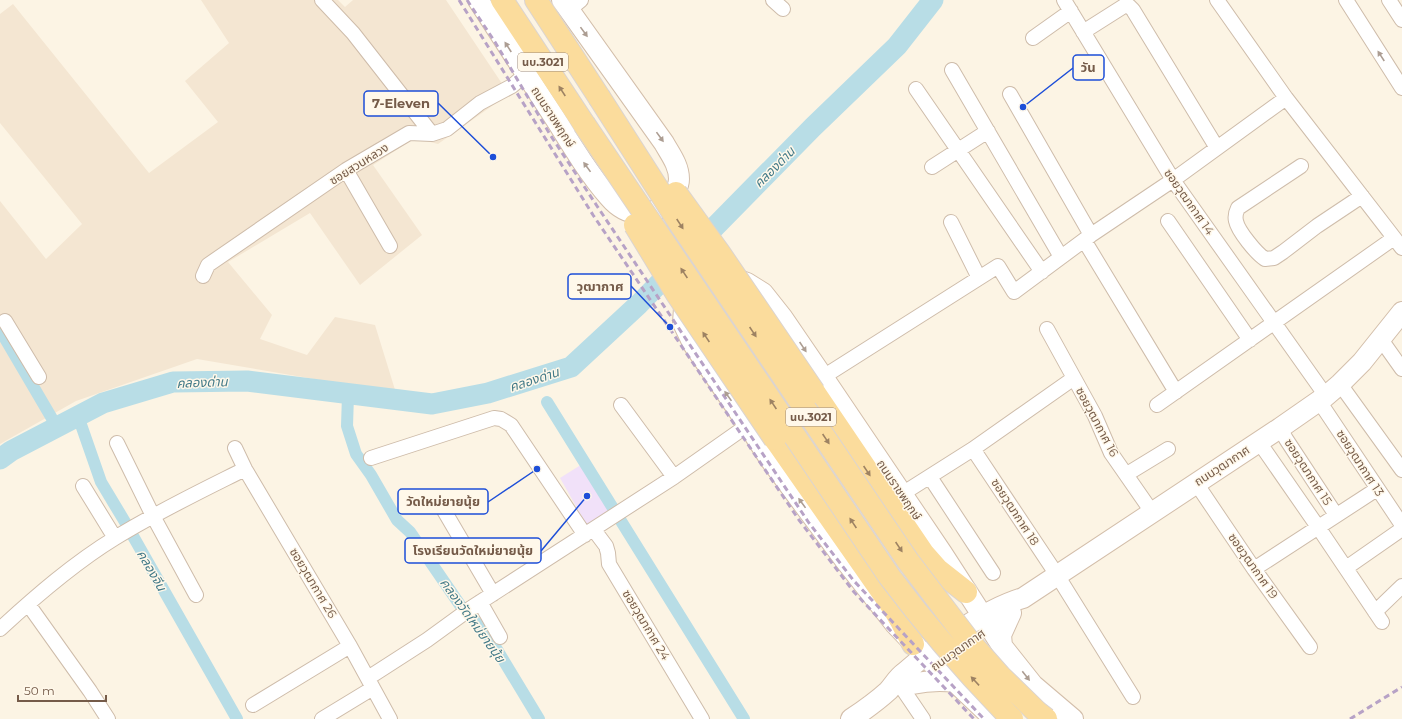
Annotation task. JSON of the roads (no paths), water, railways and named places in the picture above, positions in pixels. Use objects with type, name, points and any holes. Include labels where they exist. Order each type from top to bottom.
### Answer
[{"type":"main road","name":"ถนนราชพฤกษ์","points":[[478,0],[582,161],[610,198],[622,209],[638,214],[647,214],[660,208],[672,197],[679,179],[676,164],[664,142],[570,3]]},
{"type":"main road","name":"ถนนราชพฤกษ์","points":[[502,0],[889,576],[922,620],[956,660],[1012,719]]},
{"type":"main road","name":"นบ.3021","points":[[536,0],[679,222],[908,561],[969,641],[1000,676],[1046,719]]},
{"type":"main road","points":[[599,96],[687,207],[818,385],[924,553],[938,570],[966,592],[993,602],[1014,605],[1001,635],[1002,646]]},
{"type":"main road","points":[[584,124],[620,197],[677,294],[775,439],[894,609],[924,655],[910,660],[901,684],[943,681],[955,682]]},
{"type":"main road","name":"ถนนราชพฤกษ์","points":[[994,719],[924,655],[875,600],[769,458],[692,344],[683,323],[684,308],[690,297],[701,287],[716,279],[733,278],[747,283],[763,293],[782,316],[818,385],[902,494],[1002,646],[1033,685],[1073,719]]},
{"type":"main road","name":"ถนนวุฒากาศ","points":[[863,716],[901,684],[924,655],[948,639],[987,622],[1014,605],[1280,428],[1328,393],[1362,362],[1402,312]]},
{"type":"street","points":[[322,0],[353,33],[432,134]]},
{"type":"street","points":[[1157,405],[1274,322],[1398,243],[1286,98],[1216,0]]},
{"type":"street","points":[[1346,0],[1402,88]]},
{"type":"street","points":[[1390,0],[1402,20]]},
{"type":"street","points":[[1033,38],[1067,6]]},
{"type":"street","name":"ซอยวุฒากาศ 14","points":[[1067,6],[1172,180],[1274,322],[1328,393]]},
{"type":"street","points":[[1083,32],[1124,6],[1129,6],[1133,10],[1217,148]]},
{"type":"street","points":[[952,70],[1061,257]]},
{"type":"street","name":"ซอยสวนหลวง","points":[[203,276],[208,265],[346,170],[409,133],[432,134],[447,129],[480,103],[512,86],[526,74]]},
{"type":"street","points":[[916,89],[1042,272]]},
{"type":"street","points":[[1010,94],[1087,238],[1176,392]]},
{"type":"street","points":[[818,385],[998,266],[1014,292],[1087,238],[1172,180],[1286,98]]},
{"type":"street","points":[[932,167],[988,131]]},
{"type":"street","points":[[1301,166],[1238,208],[1236,217],[1239,228],[1259,255],[1265,259],[1274,258],[1284,252],[1317,226],[1362,196]]},
{"type":"street","points":[[346,170],[390,246]]},
{"type":"street","points":[[1168,221],[1250,340]]},
{"type":"street","points":[[951,222],[979,278]]},
{"type":"street","points":[[5,320],[39,376]]},
{"type":"street","name":"ซอยวุฒากาศ 16","points":[[1047,329],[1094,416],[1111,453],[1152,512]]},
{"type":"street","points":[[1380,338],[1402,369]]},
{"type":"street","points":[[902,494],[973,449],[1074,378]]},
{"type":"street","points":[[1328,393],[1402,470]]},
{"type":"street","name":"ซอยวุฒากาศ 13","points":[[1328,393],[1377,489],[1402,525]]},
{"type":"street","points":[[621,405],[674,477]]},
{"type":"street","name":"ซอยวุฒากาศ 24","points":[[371,458],[494,418],[501,419],[511,425],[590,532],[606,546],[609,564],[702,719]]},
{"type":"street","points":[[322,719],[471,608],[674,477],[748,425]]},
{"type":"street","name":"ซอยวุฒากาศ 15","points":[[1280,428],[1336,515]]},
{"type":"street","points":[[1259,442],[1378,617],[1402,586]]},
{"type":"street","points":[[117,443],[196,595]]},
{"type":"street","name":"ซอยวุฒากาศ 26","points":[[235,448],[245,469],[350,646],[390,719]]},
{"type":"street","points":[[1127,474],[1168,448]]},
{"type":"street","name":"ซอยวุฒากาศ 18","points":[[973,449],[1057,576],[1133,697]]},
{"type":"street","points":[[1,625],[83,560],[126,532],[245,469]]},
{"type":"street","points":[[930,477],[994,573]]},
{"type":"street","name":"ซอยวุฒากาศ 19","points":[[1196,483],[1254,569],[1310,647]]},
{"type":"street","points":[[83,486],[126,532]]},
{"type":"street","points":[[1254,569],[1377,489]]},
{"type":"street","points":[[439,502],[494,594]]},
{"type":"street","points":[[1346,568],[1402,529]]},
{"type":"street","points":[[28,604],[90,691],[108,719]]},
{"type":"street","points":[[471,608],[500,636]]},
{"type":"street","points":[[253,705],[350,646]]},
{"type":"street","points":[[901,684],[923,719]]},
{"type":"waterway","name":"คลองด่าน","points":[[0,459],[11,451],[103,403],[173,382],[247,381],[432,404],[488,393],[571,367],[639,304],[813,127],[897,46],[933,0]]},
{"type":"waterway","points":[[0,330],[57,427]]},
{"type":"waterway","name":"คลองวัดใหม่ยายนุ้ย","points":[[348,395],[347,426],[356,454],[371,475],[397,520],[410,532],[460,605],[490,638],[539,719]]},
{"type":"waterway","points":[[547,402],[744,719]]},
{"type":"waterway","name":"คลองจีน","points":[[78,416],[101,482],[237,719]]},
{"type":"railway","points":[[459,0],[593,215],[799,520],[854,592],[974,719]]},
{"type":"railway","points":[[467,0],[495,42],[551,136],[809,523],[854,581],[984,719]]},
{"type":"railway","points":[[1350,719],[1402,687]]},
{"type":"place","name":"วัน","points":[[1023,107]]},
{"type":"place","name":"7-Eleven","points":[[493,157]]},
{"type":"place","name":"วุฒากาศ","points":[[670,327]]},
{"type":"place","name":"วัดใหม่ยายนุ้ย","points":[[537,469]]},
{"type":"place","name":"โรงเรียนวัดใหม่ยายนุ้ย","points":[[587,496]]}]
